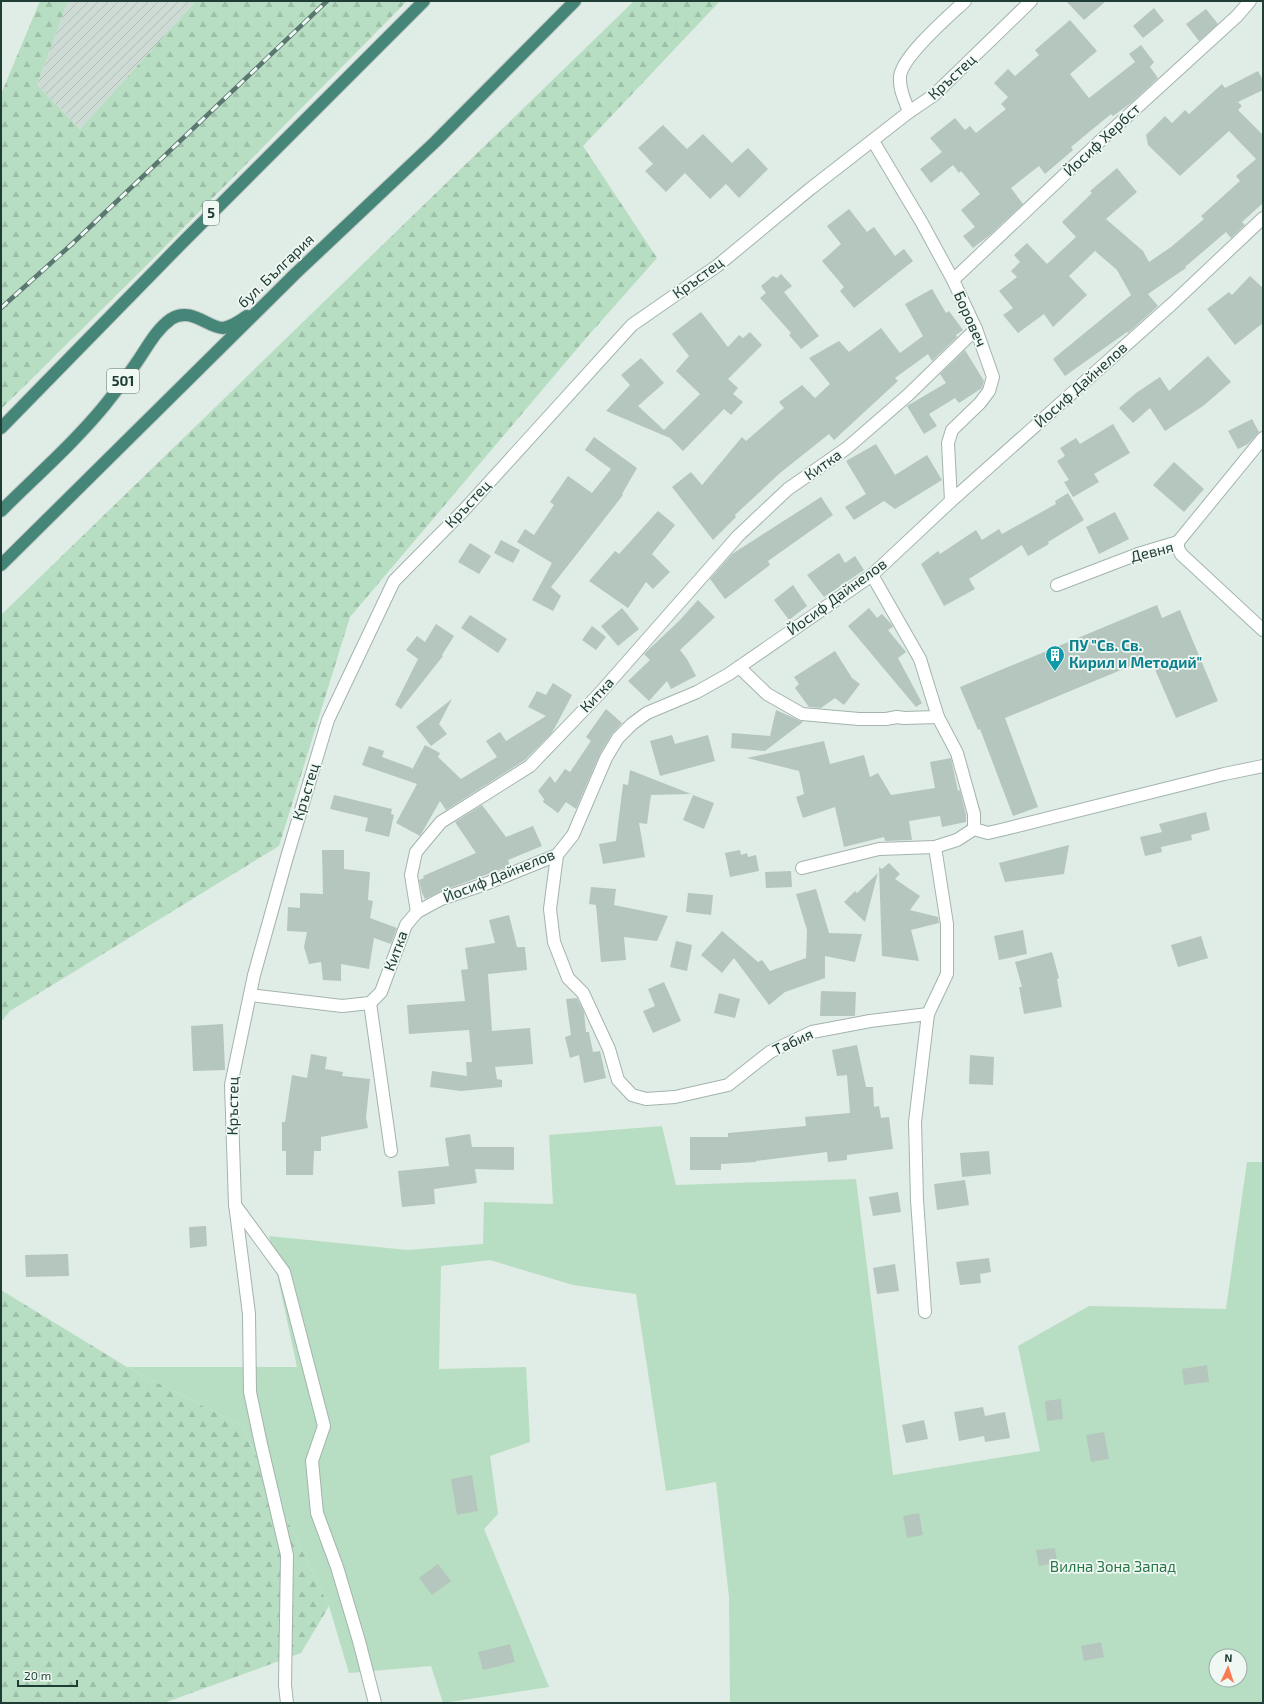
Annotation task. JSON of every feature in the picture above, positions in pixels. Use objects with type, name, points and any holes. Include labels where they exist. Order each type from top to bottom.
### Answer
[{"type":"highway","name":"5","points":[[1,428],[190,235],[424,1]]},
{"type":"highway","name":"бул. България","points":[[1,565],[262,307],[435,142],[575,1]]},
{"type":"highway","name":"501","points":[[1,511],[86,428],[124,380],[152,338],[172,319],[181,315],[192,316],[203,319],[221,328],[228,327],[262,307]]},
{"type":"street","points":[[910,112],[900,88],[900,75],[904,63],[965,1]]},
{"type":"street","name":"Кръстец","points":[[286,1703],[284,1685],[287,1555],[250,1392],[249,1314],[235,1204],[231,1085],[254,975],[328,720],[394,581],[464,510],[632,325],[717,266],[810,189],[934,95],[1031,1]]},
{"type":"street","name":"Йосиф Хербст","points":[[953,280],[1099,142],[1237,16],[1250,1]]},
{"type":"street","name":"Боровеч","points":[[873,141],[922,223],[953,280],[976,329],[993,377],[989,391],[980,403],[952,430],[948,443],[951,501]]},
{"type":"street","name":"Йосиф Дайнелов","points":[[417,912],[441,899],[488,883],[557,855],[574,835],[606,758],[618,738],[632,724],[648,713],[697,692],[739,667],[872,575],[951,501],[1167,308],[1263,218]]},
{"type":"street","name":"Китка","points":[[370,1003],[381,992],[406,925],[417,912],[411,875],[416,852],[440,822],[530,766],[599,694],[738,536],[788,489],[847,448],[902,400],[976,329]]},
{"type":"street","points":[[1178,542],[1263,438]]},
{"type":"street","name":"Девня","points":[[1057,585],[1138,554],[1178,542],[1178,548],[1181,554],[1263,630]]},
{"type":"street","points":[[872,575],[920,659],[938,716],[957,753],[974,814],[974,829]]},
{"type":"street","points":[[739,667],[767,694],[802,714],[859,719],[938,716]]},
{"type":"street","points":[[802,868],[879,849],[935,847],[957,840],[974,829],[988,833],[1224,774],[1263,766]]},
{"type":"street","points":[[925,1312],[917,1200],[915,1122],[928,1014],[947,974],[947,924],[935,847]]},
{"type":"street","name":"Табия","points":[[557,855],[550,909],[554,942],[568,978],[583,992],[606,1042],[618,1080],[632,1095],[646,1099],[674,1097],[728,1085],[770,1052],[812,1032],[870,1021],[928,1014]]},
{"type":"street","points":[[250,995],[342,1006],[370,1003],[391,1151]]},
{"type":"street","points":[[235,1204],[284,1272],[324,1426],[312,1461],[317,1513],[337,1567],[359,1641],[375,1703]]},
{"type":"shaded area","points":[[68,1],[196,1],[80,129],[37,85]]},
{"type":"green space","points":[[40,1],[68,1],[37,85],[80,129],[196,1],[407,1],[146,266],[1,409],[1,94]]},
{"type":"green space","points":[[634,1],[720,1],[583,146],[657,258],[587,337],[350,617],[279,846],[10,1011],[1,1022],[1,615]]},
{"type":"green space","name":"Вилна Зона Запад","points":[[662,1126],[676,1185],[856,1179],[893,1475],[1040,1451],[1018,1346],[1089,1306],[1226,1309],[1247,1162],[1263,1162],[1263,1703],[730,1703],[729,1597],[716,1482],[666,1491],[636,1294],[573,1285],[490,1260],[441,1266],[439,1369],[526,1367],[530,1442],[490,1456],[498,1514],[484,1529],[549,1687],[443,1703],[431,1666],[349,1673],[329,1606],[242,1426],[127,1367],[297,1367],[269,1236],[407,1250],[483,1244],[484,1202],[553,1204],[549,1135]]},
{"type":"green space","points":[[1,1290],[127,1367],[242,1426],[329,1606],[301,1653],[164,1703],[1,1703]]},
{"type":"building","points":[[1066,1],[1106,1],[1084,20]]},
{"type":"building","points":[[1154,8],[1164,21],[1143,38],[1133,26]]},
{"type":"building","points":[[1206,9],[1218,24],[1199,41],[1186,24]]},
{"type":"building","points":[[1070,20],[1097,51],[1070,74],[1089,98],[1135,62],[1129,54],[1141,45],[1154,62],[1150,67],[1158,78],[1131,103],[1113,116],[1111,114],[1071,147],[1073,150],[1045,174],[1039,166],[1011,188],[1023,204],[990,235],[973,248],[963,236],[975,227],[961,210],[980,194],[961,171],[959,173],[953,165],[931,183],[920,169],[942,152],[930,138],[955,118],[965,130],[970,126],[976,133],[1006,109],[1001,104],[1008,97],[994,83],[1008,69],[1015,76],[1039,55],[1035,50]]},
{"type":"building","points":[[1258,71],[1263,80],[1263,90],[1238,102],[1242,106],[1238,110],[1263,135],[1263,203],[1242,222],[1245,225],[1231,238],[1226,232],[1185,267],[1186,268],[1148,294],[1158,306],[1128,333],[1127,332],[1065,376],[1053,359],[1131,295],[1117,270],[1095,251],[1069,276],[1087,295],[1053,327],[1044,314],[1018,333],[1003,315],[1013,308],[999,291],[1017,277],[1011,271],[1020,262],[1014,255],[1027,243],[1047,264],[1076,237],[1062,222],[1092,193],[1090,191],[1117,168],[1137,192],[1106,219],[1143,251],[1149,262],[1171,247],[1204,219],[1201,216],[1240,181],[1236,176],[1256,159],[1229,131],[1180,176],[1148,145],[1146,135],[1165,116],[1172,123],[1185,110],[1189,114],[1222,84],[1225,88]]},
{"type":"building","points":[[663,125],[687,149],[703,134],[732,163],[748,148],[768,169],[739,198],[726,184],[710,199],[685,173],[666,192],[645,171],[653,164],[638,148]]},
{"type":"building","points":[[849,209],[867,232],[874,227],[895,256],[904,249],[913,261],[854,308],[840,291],[844,287],[822,261],[841,244],[827,226]]},
{"type":"building","points":[[781,274],[792,286],[784,292],[819,336],[801,349],[789,335],[791,333],[760,298],[766,293],[761,286],[773,276],[777,278]]},
{"type":"building","points":[[1250,276],[1263,288],[1263,323],[1235,345],[1207,309],[1229,292],[1232,295]]},
{"type":"building","points":[[932,289],[946,313],[949,311],[963,330],[956,335],[957,337],[932,361],[928,354],[895,378],[898,381],[834,440],[829,434],[780,473],[735,515],[736,517],[713,540],[672,487],[691,472],[702,485],[742,437],[746,441],[784,408],[779,402],[802,385],[815,398],[830,384],[809,358],[839,341],[849,352],[881,328],[900,353],[923,336],[905,304]]},
{"type":"building","points":[[701,312],[728,347],[739,335],[743,338],[750,332],[762,345],[728,379],[738,388],[733,394],[743,402],[731,415],[724,409],[683,451],[670,438],[606,411],[630,385],[621,375],[641,358],[664,383],[638,406],[664,430],[700,394],[676,371],[689,356],[672,334]]},
{"type":"building","points":[[965,350],[984,381],[982,388],[959,403],[955,398],[929,414],[937,426],[924,434],[907,406],[946,383],[940,374]]},
{"type":"building","points":[[1208,356],[1231,382],[1203,406],[1165,431],[1150,408],[1133,423],[1119,408],[1136,393],[1160,377],[1169,391]]},
{"type":"building","points":[[1252,419],[1259,432],[1248,444],[1238,449],[1228,431]]},
{"type":"building","points":[[1113,424],[1130,453],[1094,474],[1099,482],[1073,497],[1064,482],[1069,480],[1057,461],[1065,456],[1060,448],[1076,438],[1080,444]]},
{"type":"building","points":[[594,437],[637,468],[622,494],[623,495],[551,587],[561,596],[553,611],[532,600],[552,563],[517,542],[525,529],[534,535],[554,505],[550,502],[568,476],[592,493],[611,469],[585,450]]},
{"type":"building","points":[[876,444],[895,475],[927,455],[942,480],[895,509],[884,501],[854,520],[845,507],[866,494],[846,461]]},
{"type":"building","points":[[1174,462],[1204,489],[1184,512],[1153,485]]},
{"type":"building","points":[[1068,493],[1084,520],[1048,542],[1049,544],[1028,556],[1022,545],[969,579],[975,589],[944,606],[921,564],[938,551],[940,554],[976,530],[982,540],[999,529],[1002,534],[1056,504],[1055,501]]},
{"type":"building","points":[[821,497],[833,515],[768,561],[770,565],[725,599],[710,579],[732,554]]},
{"type":"building","points":[[658,511],[675,525],[652,554],[670,572],[653,589],[646,582],[628,608],[589,581],[615,551],[619,554]]},
{"type":"building","points":[[1115,512],[1129,539],[1099,554],[1086,527]]},
{"type":"building","points":[[501,540],[520,550],[513,563],[494,553]]},
{"type":"building","points":[[470,543],[491,556],[479,574],[458,562]]},
{"type":"building","points":[[839,553],[845,563],[855,556],[864,570],[824,597],[807,575]]},
{"type":"building","points":[[793,585],[807,606],[789,620],[774,600]]},
{"type":"building","points":[[698,600],[715,617],[680,650],[687,659],[696,676],[671,689],[667,681],[649,701],[628,681],[650,660],[644,654],[679,621]]},
{"type":"building","name":"ПУ \"Св. Св. Кирил и Методий\"","points":[[1157,605],[1162,618],[1180,610],[1218,701],[1176,718],[1150,658],[1005,718],[1038,807],[1013,816],[980,729],[978,730],[960,687]]},
{"type":"building","points":[[622,608],[639,629],[618,646],[601,626]]},
{"type":"building","points":[[869,608],[877,618],[882,614],[892,625],[893,627],[888,630],[906,652],[898,658],[922,703],[916,707],[848,626]]},
{"type":"building","points":[[470,615],[507,639],[498,653],[461,628]]},
{"type":"building","points":[[436,624],[454,636],[442,655],[443,656],[401,709],[395,705],[418,659],[406,650],[417,636],[425,642]]},
{"type":"building","points":[[592,626],[606,637],[596,650],[582,640]]},
{"type":"building","points":[[835,651],[852,678],[860,684],[844,705],[835,698],[821,708],[809,707],[795,688],[799,684],[794,677]]},
{"type":"building","points":[[553,683],[572,695],[552,733],[525,760],[446,810],[440,801],[420,836],[396,823],[417,784],[362,765],[369,746],[384,751],[382,757],[412,768],[412,770],[425,745],[440,753],[438,757],[461,779],[497,757],[486,741],[500,732],[506,741],[546,716],[528,707],[537,691],[546,695]]},
{"type":"building","points":[[452,699],[439,724],[447,734],[431,746],[416,727]]},
{"type":"building","points":[[606,709],[622,723],[612,734],[600,754],[576,809],[566,802],[558,813],[543,802],[544,799],[538,791],[550,776],[555,783],[565,769],[570,772],[591,741],[586,737]]},
{"type":"building","points":[[776,710],[803,722],[765,751],[731,748],[732,733],[770,736]]},
{"type":"building","points":[[672,735],[675,744],[708,735],[715,761],[660,776],[650,741]]},
{"type":"building","points":[[824,741],[830,764],[864,755],[870,777],[878,773],[891,795],[935,788],[930,762],[951,758],[958,791],[960,790],[966,815],[966,822],[942,827],[940,816],[909,821],[912,840],[885,841],[884,837],[844,847],[835,807],[803,818],[796,797],[804,794],[799,771],[747,758]]},
{"type":"building","points":[[630,770],[691,794],[651,795],[647,824],[639,823],[645,857],[603,864],[599,844],[616,841],[623,784],[628,785]]},
{"type":"building","points":[[334,795],[392,809],[391,814],[394,815],[389,837],[365,831],[368,818],[330,809]]},
{"type":"building","points":[[693,795],[714,803],[704,829],[683,820]]},
{"type":"building","points":[[482,805],[506,837],[533,826],[542,846],[508,860],[510,866],[439,892],[425,899],[419,880],[424,878],[423,876],[476,853],[455,822]]},
{"type":"building","points":[[1206,812],[1210,830],[1191,835],[1192,840],[1161,847],[1162,852],[1145,856],[1140,837],[1162,832],[1159,824]]},
{"type":"building","points":[[1069,845],[1064,874],[1005,882],[999,863]]},
{"type":"building","points":[[322,850],[344,850],[344,869],[370,872],[368,900],[373,901],[370,918],[397,928],[391,944],[374,938],[369,969],[341,964],[341,981],[323,980],[321,962],[309,964],[304,947],[307,932],[287,931],[288,907],[300,908],[300,893],[323,894]]},
{"type":"building","points":[[740,850],[741,855],[747,853],[748,857],[756,855],[759,871],[730,877],[725,853]]},
{"type":"building","points":[[889,863],[900,874],[895,879],[920,896],[910,910],[938,917],[939,923],[911,930],[919,961],[882,956],[879,867],[882,869]]},
{"type":"building","points":[[791,871],[792,887],[766,888],[765,872]]},
{"type":"building","points":[[878,873],[865,922],[844,902],[855,891],[857,893]]},
{"type":"building","points":[[591,887],[616,889],[614,905],[668,916],[657,941],[624,937],[626,960],[601,962],[596,905],[589,904]]},
{"type":"building","points":[[816,889],[829,933],[862,934],[855,962],[825,956],[825,978],[785,992],[769,1005],[734,958],[722,973],[701,955],[722,931],[758,962],[762,960],[770,971],[806,958],[807,930],[796,894]]},
{"type":"building","points":[[688,893],[713,895],[711,915],[686,912]]},
{"type":"building","points":[[509,915],[517,947],[525,947],[527,970],[488,974],[492,1031],[530,1028],[533,1064],[495,1067],[497,1079],[502,1080],[502,1087],[461,1091],[430,1087],[432,1071],[467,1076],[466,1062],[472,1062],[469,1030],[409,1034],[407,1005],[465,1001],[461,970],[468,969],[465,948],[495,943],[489,920]]},
{"type":"building","points":[[1023,930],[1027,954],[999,960],[994,936]]},
{"type":"building","points":[[1201,936],[1208,958],[1178,967],[1171,945]]},
{"type":"building","points":[[676,941],[692,945],[687,971],[670,967]]},
{"type":"building","points":[[1052,952],[1059,978],[1057,979],[1062,1007],[1024,1014],[1019,987],[1022,987],[1015,962]]},
{"type":"building","points":[[664,982],[681,1021],[653,1033],[643,1011],[655,1006],[648,989]]},
{"type":"building","points":[[821,991],[856,992],[855,1016],[820,1016]]},
{"type":"building","points":[[719,993],[740,999],[735,1018],[714,1013]]},
{"type":"building","points":[[577,998],[584,1012],[586,1032],[589,1032],[593,1052],[600,1051],[606,1078],[584,1083],[579,1055],[570,1058],[565,1037],[571,1035],[566,999]]},
{"type":"building","points":[[223,1024],[225,1070],[193,1071],[191,1026]]},
{"type":"building","points":[[857,1045],[866,1087],[873,1087],[874,1107],[879,1106],[881,1118],[889,1117],[893,1149],[847,1155],[847,1160],[828,1162],[827,1152],[756,1162],[721,1164],[721,1170],[690,1170],[690,1137],[728,1137],[728,1133],[806,1126],[805,1117],[850,1113],[847,1075],[837,1076],[832,1050]]},
{"type":"building","points":[[311,1054],[327,1057],[325,1069],[343,1072],[342,1076],[370,1079],[366,1118],[368,1128],[321,1137],[321,1151],[314,1151],[313,1175],[286,1175],[286,1151],[282,1151],[282,1122],[285,1122],[292,1075],[307,1078]]},
{"type":"building","points":[[970,1055],[994,1057],[993,1085],[969,1084]]},
{"type":"building","points":[[470,1134],[472,1147],[514,1147],[514,1170],[475,1169],[477,1183],[434,1189],[435,1204],[402,1207],[398,1171],[449,1166],[445,1138]]},
{"type":"building","points":[[989,1151],[991,1174],[962,1177],[960,1153]]},
{"type":"building","points":[[965,1180],[969,1205],[937,1210],[934,1184]]},
{"type":"building","points":[[898,1192],[901,1212],[873,1216],[869,1197]]},
{"type":"building","points":[[206,1226],[207,1246],[190,1248],[189,1227]]},
{"type":"building","points":[[68,1254],[69,1276],[26,1277],[25,1255]]},
{"type":"building","points":[[989,1258],[991,1272],[980,1274],[981,1283],[960,1285],[956,1262]]},
{"type":"building","points":[[895,1264],[899,1291],[877,1294],[873,1268]]},
{"type":"building","points":[[1207,1365],[1209,1382],[1184,1385],[1182,1369]]},
{"type":"building","points":[[1061,1399],[1063,1419],[1047,1421],[1045,1401]]},
{"type":"building","points":[[983,1407],[985,1416],[1005,1412],[1010,1438],[985,1442],[984,1436],[959,1441],[954,1412]]},
{"type":"building","points":[[924,1420],[928,1439],[906,1443],[902,1425]]},
{"type":"building","points":[[1104,1432],[1109,1459],[1091,1462],[1086,1435]]},
{"type":"building","points":[[472,1475],[478,1511],[457,1515],[451,1479]]},
{"type":"building","points":[[919,1513],[923,1535],[907,1538],[903,1516]]},
{"type":"building","points":[[1055,1548],[1057,1563],[1039,1566],[1036,1550]]},
{"type":"building","points":[[438,1564],[451,1581],[432,1595],[419,1578]]},
{"type":"building","points":[[1101,1642],[1104,1657],[1084,1661],[1081,1646]]},
{"type":"building","points":[[510,1644],[515,1662],[483,1670],[478,1652]]},
{"type":"railway","points":[[1,308],[72,244],[327,1]]},
{"type":"place","name":"ПУ \"Св. Св. Кирил и Методий\"","points":[[1055,672]]}]
